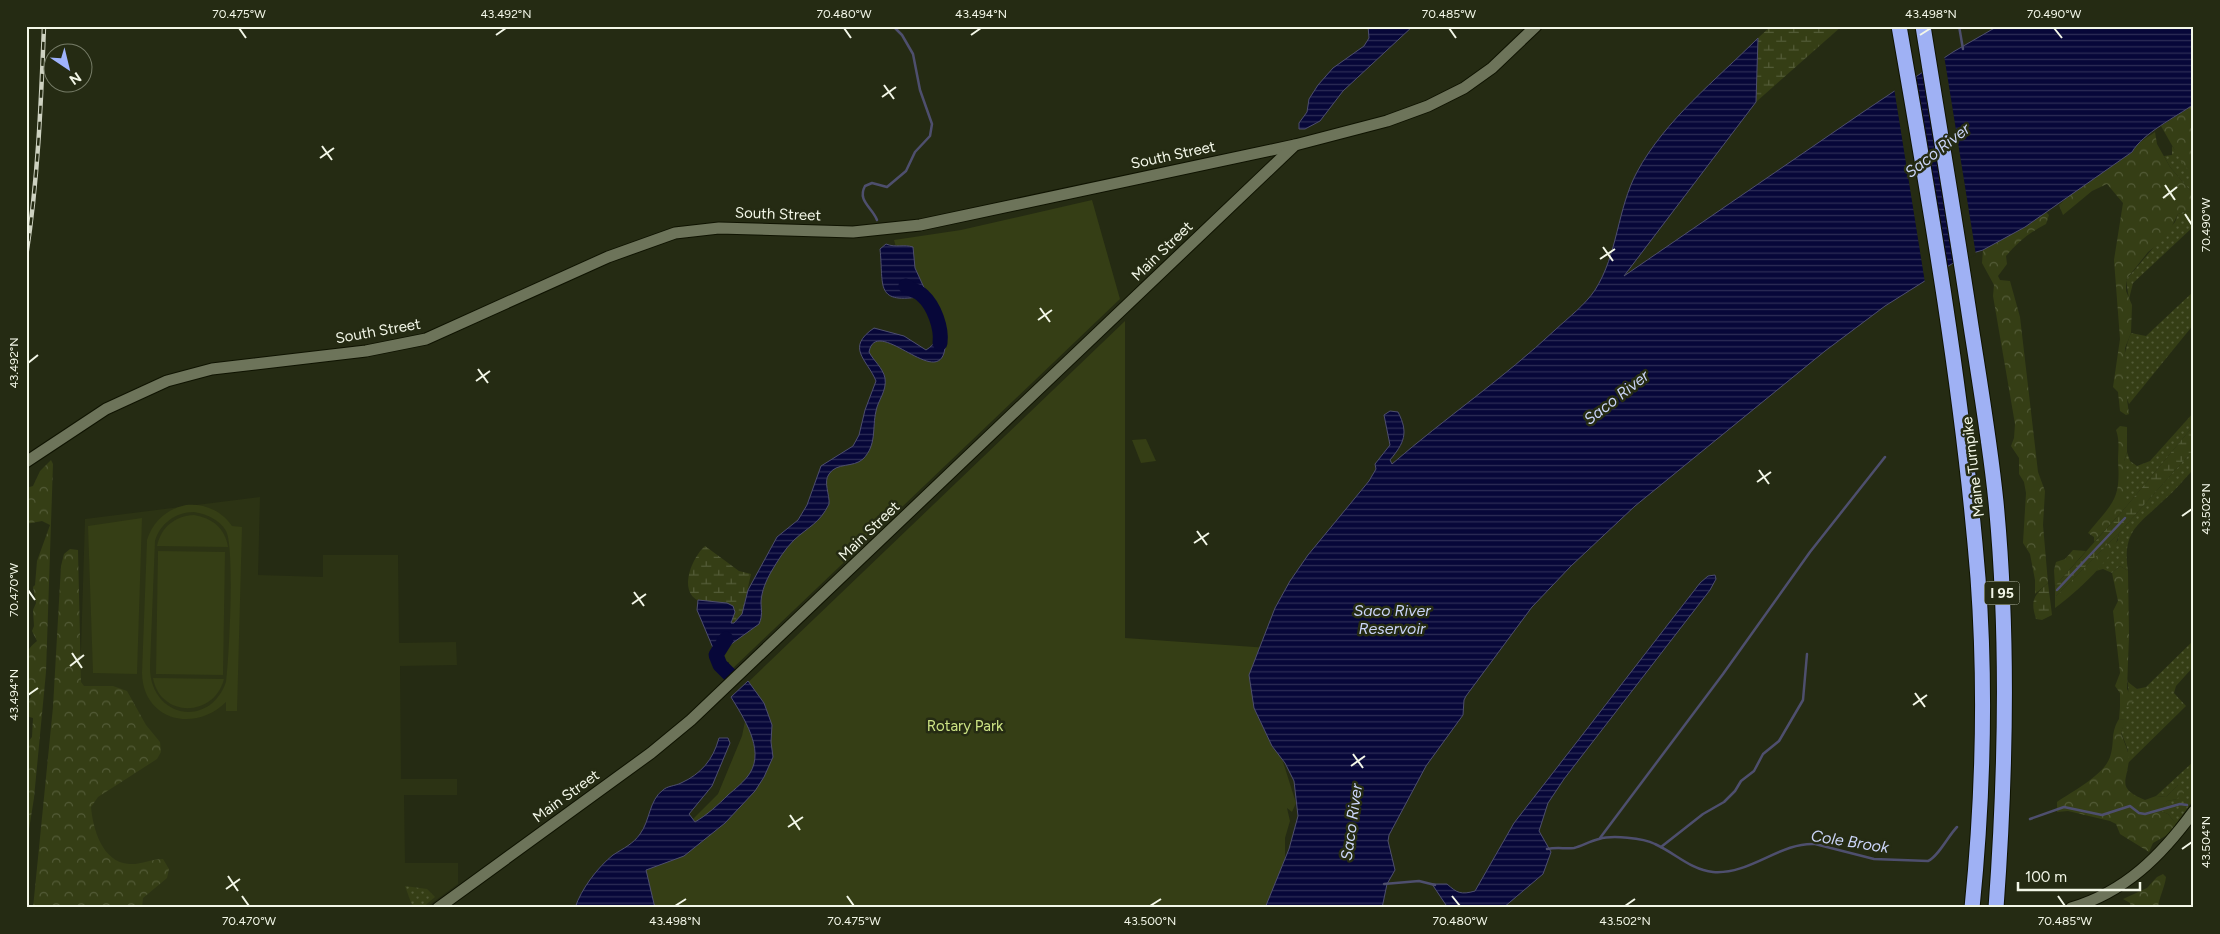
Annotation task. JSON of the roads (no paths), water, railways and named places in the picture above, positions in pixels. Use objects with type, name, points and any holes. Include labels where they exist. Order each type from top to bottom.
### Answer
[{"type":"highway","name":"Maine Turnpike","points":[[1899,26],[1943,293],[1964,445],[1978,580],[1982,713],[1978,843],[1972,908]]},
{"type":"highway","name":"Maine Turnpike","points":[[1923,26],[1964,280],[1996,503],[2005,634],[2004,806],[1996,908]]},
{"type":"street","name":"South Street","points":[[26,462],[64,436],[127,398],[187,375],[235,366],[386,348],[426,339],[608,257],[675,233],[720,228],[854,232],[906,227],[957,218],[1295,145],[1387,121],[1447,98],[1492,68],[1536,26]]},
{"type":"street","name":"Main Street","points":[[438,908],[651,753],[691,720],[1295,145]]},
{"type":"street","points":[[2071,908],[2103,895],[2138,874],[2171,841],[2194,811]]},
{"type":"water","points":[[1368,26],[1413,26],[1343,91],[1320,121],[1305,129],[1299,129],[1299,123],[1307,112],[1309,99],[1318,85],[1333,68],[1364,46],[1369,38]]},
{"type":"water","name":"Saco River Reservoir","points":[[1998,26],[2194,26],[2194,104],[2144,138],[2132,152],[2025,227],[1983,250],[1966,255],[1885,306],[1825,351],[1635,506],[1571,566],[1532,607],[1466,696],[1463,715],[1426,766],[1389,835],[1388,841],[1395,870],[1387,884],[1382,908],[1265,908],[1289,849],[1298,816],[1294,781],[1285,763],[1272,746],[1254,708],[1249,675],[1275,608],[1290,581],[1308,555],[1369,481],[1376,469],[1375,464],[1390,445],[1384,415],[1390,411],[1398,412],[1404,432],[1402,443],[1390,460],[1392,464],[1536,348],[1582,306],[1603,276],[1630,186],[1649,153],[1692,101],[1758,38],[1756,102],[1624,276],[1866,110],[1953,52]]},
{"type":"water","points":[[886,244],[913,247],[915,268],[926,292],[924,296],[897,298],[889,295],[885,290],[882,283],[880,249]]},
{"type":"water","points":[[939,323],[944,334],[945,345],[944,353],[938,361],[929,362],[882,341],[874,343],[869,352],[882,371],[885,383],[876,411],[872,442],[867,454],[859,462],[832,470],[827,477],[829,504],[818,520],[788,547],[771,572],[762,593],[759,624],[716,655],[697,610],[698,600],[727,603],[733,606],[735,612],[731,623],[734,623],[742,614],[748,590],[777,537],[798,520],[807,505],[821,466],[853,446],[859,435],[865,410],[876,381],[861,354],[861,342],[865,335],[874,328],[904,336],[926,350],[933,345],[937,338]]},
{"type":"water","points":[[1715,575],[1716,579],[1710,590],[1564,779],[1548,803],[1539,831],[1551,852],[1543,874],[1503,908],[1448,908],[1432,884],[1447,884],[1463,893],[1475,891],[1514,823],[1700,583],[1708,576]]},
{"type":"water","points":[[748,681],[764,703],[772,725],[771,742],[773,757],[755,791],[725,823],[684,856],[646,870],[655,908],[575,908],[581,893],[596,872],[607,860],[640,834],[658,794],[700,771],[710,760],[719,738],[728,738],[730,743],[712,786],[689,814],[695,822],[716,806],[748,776],[754,764],[754,744],[751,734],[731,697]]},
{"type":"waterway","points":[[877,220],[864,200],[863,191],[865,186],[872,183],[887,187],[906,171],[915,152],[930,136],[932,124],[920,90],[913,54],[902,35],[893,26]]},
{"type":"waterway","points":[[1959,26],[1963,49]]},
{"type":"waterway","points":[[906,286],[921,294],[931,305],[938,324],[940,343]]},
{"type":"waterway","points":[[1600,838],[1723,674],[1810,552],[1885,457]]},
{"type":"waterway","points":[[2057,590],[2125,518]]},
{"type":"waterway","points":[[726,639],[716,655],[720,665],[730,675]]},
{"type":"waterway","points":[[1661,847],[1703,814],[1724,802],[1735,791],[1741,781],[1754,771],[1763,754],[1779,741],[1803,700],[1807,654]]},
{"type":"waterway","name":"Cole Brook","points":[[2030,819],[2064,807],[2102,815],[2130,806],[2139,813],[2145,814],[2180,804],[2187,805]]},
{"type":"waterway","name":"Cole Brook","points":[[1547,849],[1574,848],[1605,838],[1635,839],[1655,844],[1690,865],[1705,871],[1727,872],[1740,869],[1790,848],[1815,844],[1874,859],[1928,861],[1932,859],[1957,827]]},
{"type":"waterway","name":"Cole Brook","points":[[1384,884],[1419,881],[1435,885]]},
{"type":"railway","points":[[26,257],[36,171],[44,26]]},
{"type":"water label","name":"Saco River","points":[[1937,150]]},
{"type":"water label","name":"Saco River","points":[[1616,397]]},
{"type":"water label","name":"Saco River","points":[[1351,822]]},
{"type":"park label","name":"Rotary Park","points":[[965,726]]}]
